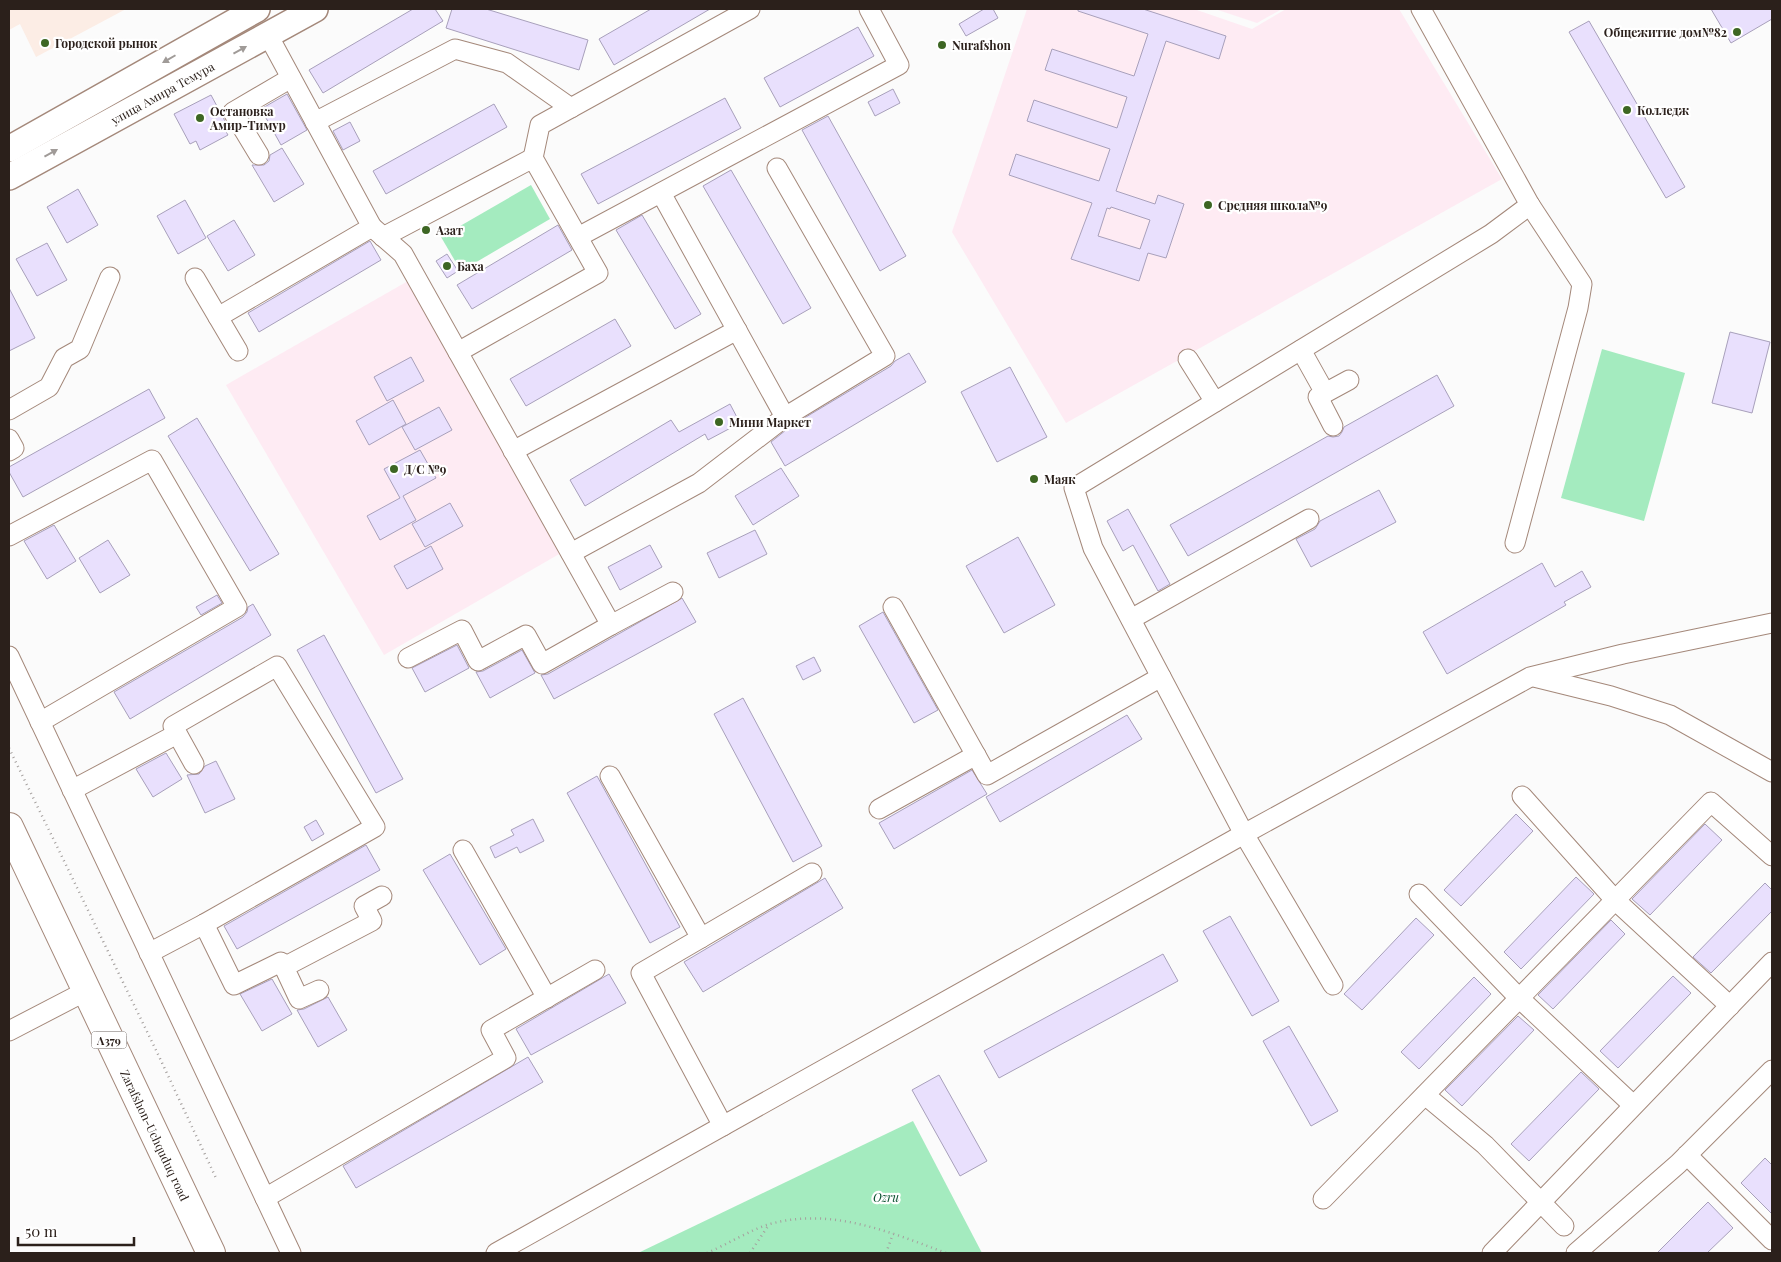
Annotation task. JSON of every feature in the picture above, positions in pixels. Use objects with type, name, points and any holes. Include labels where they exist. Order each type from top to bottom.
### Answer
[{"type":"highway","name":"Zarafshon-Uchquduq road","points":[[9,827],[211,1253]]},
{"type":"main road","name":"улица Амира Темура","points":[[9,149],[257,9]]},
{"type":"main road","name":"улица Амира Темура","points":[[9,177],[315,9]]},
{"type":"street","points":[[458,352],[598,273],[532,158],[540,124],[750,9]]},
{"type":"street","points":[[578,238],[899,66],[869,9]]},
{"type":"street","points":[[1421,9],[1530,205],[1582,284],[1578,308],[1515,543]]},
{"type":"street","points":[[268,35],[378,232],[403,254],[611,625]]},
{"type":"street","points":[[315,122],[455,49],[507,62],[571,108]]},
{"type":"street","points":[[259,155],[233,112],[291,78]]},
{"type":"street","points":[[218,317],[378,232],[532,158]]},
{"type":"street","points":[[571,553],[699,482],[785,417],[885,356],[777,168]]},
{"type":"street","points":[[662,192],[785,417]]},
{"type":"street","points":[[1333,985],[1244,834],[1093,548],[1074,488],[1491,234],[1530,205]]},
{"type":"street","points":[[9,410],[49,387],[64,358],[80,350],[110,277]]},
{"type":"street","points":[[195,278],[238,351]]},
{"type":"street","points":[[513,451],[737,330]]},
{"type":"street","points":[[1301,350],[1325,393]]},
{"type":"street","points":[[1188,359],[1215,402]]},
{"type":"street","points":[[1333,426],[1318,397],[1349,380]]},
{"type":"street","points":[[9,439],[14,448],[9,451]]},
{"type":"street","points":[[9,536],[152,460],[236,607],[40,722]]},
{"type":"street","points":[[1130,619],[1309,518]]},
{"type":"street","points":[[408,658],[462,630],[478,660],[526,635],[542,664],[673,592]]},
{"type":"street","points":[[893,607],[987,775],[1161,677]]},
{"type":"street","points":[[496,1253],[1244,834],[1530,677],[1623,654],[1772,623]]},
{"type":"street","points":[[9,656],[291,1253]]},
{"type":"street","points":[[149,953],[375,828],[277,666],[173,726],[194,764]]},
{"type":"street","points":[[1530,677],[1611,696],[1670,715],[1772,772]]},
{"type":"street","points":[[72,790],[177,734]]},
{"type":"street","points":[[879,808],[976,754]]},
{"type":"street","points":[[610,776],[701,938]]},
{"type":"street","points":[[1522,796],[1615,900],[1730,1006]]},
{"type":"street","points":[[1324,1199],[1711,802],[1772,856]]},
{"type":"street","points":[[463,850],[547,998]]},
{"type":"street","points":[[723,1126],[641,973],[812,873]]},
{"type":"street","points":[[1419,894],[1519,998],[1633,1105]]},
{"type":"street","points":[[284,967],[372,921],[364,906],[382,896]]},
{"type":"street","points":[[204,924],[234,985],[281,962],[299,999],[318,990]]},
{"type":"street","points":[[1492,1253],[1772,962]]},
{"type":"street","points":[[265,1198],[506,1058],[491,1030],[595,970]]},
{"type":"street","points":[[9,1031],[86,991]]},
{"type":"street","points":[[1576,1253],[1687,1155],[1772,1070]]},
{"type":"street","points":[[1425,1095],[1484,1145],[1564,1226]]},
{"type":"street","points":[[1687,1155],[1772,1240]]},
{"type":"path","points":[[9,748],[216,1178]]},
{"type":"path","points":[[707,1253],[769,1224],[800,1218],[846,1220],[946,1253]]},
{"type":"path","points":[[750,1253],[769,1224]]},
{"type":"path","points":[[886,1253],[893,1234]]},
{"type":"shaded area","name":"Городской рынок","points":[[9,9],[126,9],[36,57],[20,24],[9,30]]},
{"type":"shaded area","name":"Средняя школа№9","points":[[1027,9],[1194,9],[1252,29],[1286,9],[1399,9],[1502,179],[1066,423],[952,232]]},
{"type":"shaded area","points":[[1215,9],[1282,9],[1257,23]]},
{"type":"shaded area","name":"Д/С №9","points":[[408,281],[561,553],[384,655],[226,385]]},
{"type":"green space","points":[[531,185],[550,219],[461,271],[441,237]]},
{"type":"green space","points":[[1602,349],[1685,373],[1644,521],[1561,498]]},
{"type":"green space","name":"Ozru","points":[[913,1121],[982,1253],[638,1253]]},
{"type":"building","points":[[413,9],[435,9],[443,21],[323,93],[309,70]]},
{"type":"building","points":[[452,9],[486,9],[588,40],[579,70],[446,28]]},
{"type":"building","points":[[651,9],[710,9],[614,65],[599,39]]},
{"type":"building","points":[[984,9],[993,9],[998,18],[966,36],[959,24]]},
{"type":"building","points":[[1078,9],[1143,9],[1226,36],[1219,59],[1166,41],[1116,191],[1155,204],[1158,195],[1184,204],[1166,258],[1148,253],[1139,281],[1071,259],[1092,203],[1009,175],[1016,154],[1099,181],[1110,149],[1027,121],[1034,100],[1117,128],[1127,97],[1045,70],[1052,49],[1134,76],[1148,34],[1078,11]],"holes":[[[1111,207],[1150,220],[1140,249],[1098,236],[1107,208],[1110,209]]]},
{"type":"building","name":"Общежитие дом№82","points":[[1711,9],[1772,9],[1772,19],[1731,43]]},
{"type":"building","name":"Колледж","points":[[1589,21],[1685,187],[1666,198],[1569,32]]},
{"type":"building","points":[[858,27],[874,56],[780,107],[764,78]]},
{"type":"building","points":[[893,89],[900,103],[875,116],[868,102]]},
{"type":"building","points":[[287,94],[307,130],[281,145],[261,109]]},
{"type":"building","name":"Остановка Амир-Тимур","points":[[211,95],[226,123],[222,125],[228,135],[200,150],[196,141],[190,144],[174,114]]},
{"type":"building","points":[[725,98],[741,128],[598,204],[581,174]]},
{"type":"building","points":[[494,104],[507,127],[386,194],[373,171]]},
{"type":"building","points":[[828,116],[906,256],[880,271],[802,130]]},
{"type":"building","points":[[350,122],[360,141],[343,150],[333,131]]},
{"type":"building","points":[[282,148],[304,184],[274,202],[252,165],[264,165],[269,161],[270,155]]},
{"type":"building","points":[[731,170],[811,308],[783,324],[703,186]]},
{"type":"building","points":[[78,189],[98,225],[67,243],[47,207]]},
{"type":"building","points":[[185,200],[206,238],[178,254],[157,216]]},
{"type":"building","points":[[642,215],[701,314],[675,329],[616,230]]},
{"type":"building","points":[[234,220],[255,255],[228,271],[207,236]]},
{"type":"building","points":[[558,225],[572,250],[472,309],[457,285]]},
{"type":"building","points":[[370,241],[381,260],[259,332],[248,313]]},
{"type":"building","points":[[47,243],[67,280],[37,296],[16,259]]},
{"type":"building","name":"Баха","points":[[447,254],[458,271],[447,278],[436,261]]},
{"type":"building","points":[[9,288],[35,338],[9,351]]},
{"type":"building","points":[[615,319],[631,346],[526,406],[510,379]]},
{"type":"building","points":[[1730,332],[1770,342],[1752,413],[1712,403]]},
{"type":"building","points":[[909,353],[926,382],[785,466],[771,442],[791,426],[891,366],[895,361]]},
{"type":"building","points":[[411,357],[424,381],[387,401],[374,377]]},
{"type":"building","points":[[1010,367],[1047,437],[997,462],[961,392]]},
{"type":"building","points":[[1437,375],[1454,406],[1188,556],[1170,525],[1328,436],[1339,436],[1344,427]]},
{"type":"building","points":[[149,389],[165,418],[23,497],[9,472],[9,467]]},
{"type":"building","points":[[393,400],[406,424],[369,445],[356,421]]},
{"type":"building","points":[[730,404],[740,423],[708,440],[705,434],[585,506],[570,480],[671,420],[679,432]]},
{"type":"building","points":[[439,407],[452,430],[415,450],[402,427]]},
{"type":"building","points":[[197,418],[279,554],[250,571],[168,436]]},
{"type":"building","points":[[420,450],[436,478],[403,496],[416,520],[380,540],[367,516],[400,498],[384,469]]},
{"type":"building","points":[[781,468],[799,496],[753,525],[735,496]]},
{"type":"building","points":[[1379,490],[1396,522],[1311,567],[1296,539],[1315,529],[1320,521]]},
{"type":"building","points":[[450,503],[463,526],[425,547],[412,524]]},
{"type":"building","points":[[1128,509],[1170,584],[1158,591],[1133,545],[1123,551],[1107,521]]},
{"type":"building","points":[[54,525],[76,561],[47,579],[24,541]]},
{"type":"building","points":[[755,530],[767,554],[719,578],[707,553]]},
{"type":"building","points":[[1018,537],[1055,605],[1004,633],[966,566]]},
{"type":"building","points":[[108,540],[130,575],[100,593],[79,558]]},
{"type":"building","points":[[650,545],[662,567],[620,590],[608,567]]},
{"type":"building","points":[[431,546],[443,569],[407,589],[394,566]]},
{"type":"building","points":[[1542,563],[1555,587],[1582,571],[1591,587],[1564,602],[1566,605],[1447,674],[1423,632]]},
{"type":"building","points":[[217,595],[222,603],[201,615],[196,607]]},
{"type":"building","points":[[682,598],[696,622],[554,699],[541,675],[548,674]]},
{"type":"building","points":[[253,604],[271,635],[130,719],[114,692],[243,617],[248,607]]},
{"type":"building","points":[[883,612],[938,710],[914,723],[859,626]]},
{"type":"building","points":[[324,635],[403,779],[376,793],[297,650]]},
{"type":"building","points":[[457,645],[469,668],[425,692],[412,668]]},
{"type":"building","points":[[522,650],[535,673],[490,698],[476,672],[483,671]]},
{"type":"building","points":[[814,657],[821,671],[803,680],[796,666]]},
{"type":"building","points":[[743,698],[822,846],[793,862],[714,714]]},
{"type":"building","points":[[1127,715],[1142,739],[1000,822],[986,797]]},
{"type":"building","points":[[166,753],[182,779],[153,797],[136,769]]},
{"type":"building","points":[[216,761],[235,799],[205,813],[187,775],[199,774],[205,766]]},
{"type":"building","points":[[972,770],[987,794],[894,849],[879,823]]},
{"type":"building","points":[[597,776],[680,927],[650,943],[567,793]]},
{"type":"building","points":[[1516,814],[1533,831],[1461,906],[1444,890]]},
{"type":"building","points":[[533,819],[544,841],[520,853],[517,847],[495,858],[490,847],[514,835],[511,830]]},
{"type":"building","points":[[316,820],[324,834],[312,841],[304,827]]},
{"type":"building","points":[[1705,824],[1722,840],[1650,915],[1632,899]]},
{"type":"building","points":[[366,845],[380,870],[237,949],[224,926]]},
{"type":"building","points":[[450,854],[506,949],[480,965],[423,870]]},
{"type":"building","points":[[1576,877],[1594,894],[1521,969],[1504,952]]},
{"type":"building","points":[[825,878],[843,908],[703,992],[684,962]]},
{"type":"building","points":[[1765,883],[1772,890],[1772,911],[1711,973],[1693,957]]},
{"type":"building","points":[[1230,916],[1279,1001],[1252,1016],[1203,931]]},
{"type":"building","points":[[1416,918],[1434,935],[1362,1010],[1344,994]]},
{"type":"building","points":[[1611,920],[1625,934],[1553,1009],[1538,995]]},
{"type":"building","points":[[1163,954],[1178,981],[999,1078],[984,1051]]},
{"type":"building","points":[[609,974],[626,1003],[531,1055],[516,1029]]},
{"type":"building","points":[[1673,976],[1691,993],[1618,1068],[1600,1051]]},
{"type":"building","points":[[1474,977],[1491,994],[1419,1069],[1401,1052]]},
{"type":"building","points":[[272,979],[292,1014],[262,1031],[240,994]]},
{"type":"building","points":[[328,997],[347,1030],[318,1047],[297,1010],[304,1009]]},
{"type":"building","points":[[1518,1016],[1534,1030],[1462,1106],[1445,1090]]},
{"type":"building","points":[[1289,1026],[1338,1111],[1311,1126],[1263,1041]]},
{"type":"building","points":[[528,1057],[543,1082],[356,1188],[343,1166]]},
{"type":"building","points":[[1581,1072],[1599,1089],[1529,1161],[1511,1144]]},
{"type":"building","points":[[939,1075],[987,1161],[960,1176],[912,1090]]},
{"type":"building","points":[[1765,1158],[1772,1165],[1772,1214],[1741,1183]]},
{"type":"building","points":[[1708,1202],[1733,1228],[1707,1253],[1657,1253]]},
{"type":"place","name":"Общежитие дом№82","points":[[1737,32]]},
{"type":"place","name":"Городской рынок","points":[[45,43]]},
{"type":"place","name":"Nurafshon","points":[[942,45]]},
{"type":"place","name":"Колледж","points":[[1627,110]]},
{"type":"place","name":"Остановка Амир-Тимур","points":[[200,118]]},
{"type":"place","name":"Средняя школа№9","points":[[1208,205]]},
{"type":"place","name":"Азат","points":[[426,230]]},
{"type":"place","name":"Баха","points":[[447,266]]},
{"type":"place","name":"Мини Маркет","points":[[719,422]]},
{"type":"place","name":"Д/С №9","points":[[394,469]]},
{"type":"place","name":"Маяк","points":[[1034,479]]}]
